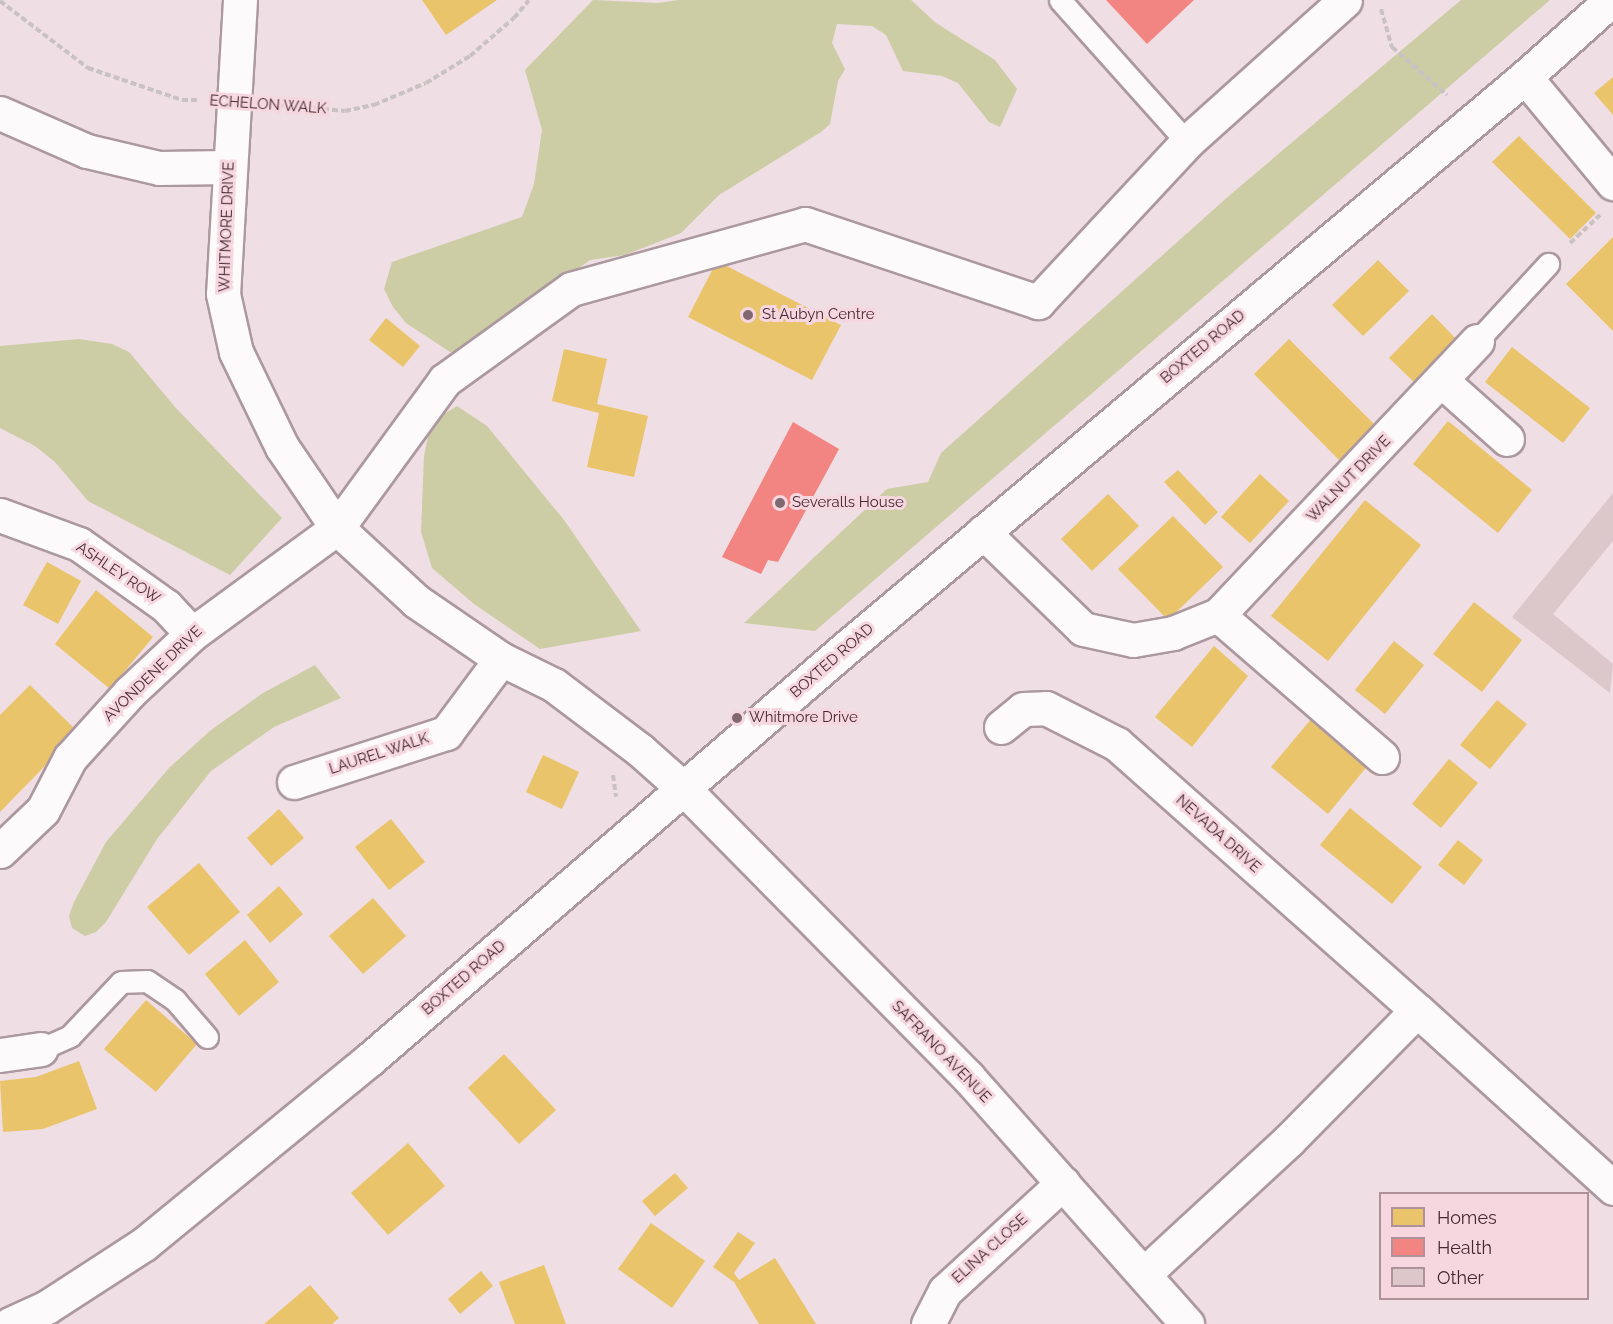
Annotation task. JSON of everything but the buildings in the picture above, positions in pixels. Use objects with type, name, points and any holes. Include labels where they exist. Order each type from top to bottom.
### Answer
[{"type":"street","name":"WHITMORE DRIVE","points":[[240,0],[236,99],[229,167],[224,294],[236,352],[282,447],[337,528],[416,601],[501,658],[554,685],[640,750],[684,790]]},
{"type":"street","points":[[1187,142],[1345,0]]},
{"type":"street","name":"BOXTED ROAD","points":[[10,1324],[46,1307],[144,1244],[370,1059],[983,532],[1525,77],[1611,0]]},
{"type":"street","points":[[1525,77],[1609,196]]},
{"type":"street","points":[[0,113],[87,151],[118,159],[159,168],[229,167]]},
{"type":"street","name":"AVONDENE DRIVE","points":[[0,851],[43,810],[70,758],[130,692],[192,634],[337,528],[446,380],[571,289],[805,224],[1038,302],[1187,142]]},
{"type":"street","name":"WALNUT DRIVE","points":[[983,532],[1083,629],[1133,639],[1173,633],[1218,615],[1442,381],[1477,341]]},
{"type":"street","points":[[1442,381],[1506,439]]},
{"type":"street","name":"ASHLEY ROW","points":[[0,515],[79,544],[166,606],[192,634]]},
{"type":"street","points":[[1218,615],[1382,757]]},
{"type":"street","name":"LAUREL WALK","points":[[294,782],[446,733],[501,658]]},
{"type":"street","name":"NEVADA DRIVE","points":[[1001,727],[1023,709],[1046,708],[1118,744],[1613,1188]]},
{"type":"street","name":"SAFRANO AVENUE","points":[[684,790],[968,1077],[1187,1324]]},
{"type":"street","points":[[1144,1274],[1289,1140],[1417,1010]]},
{"type":"street","points":[[0,1055],[41,1049]]},
{"type":"street","name":"ELINA CLOSE","points":[[928,1324],[945,1291],[1063,1183]]},
{"type":"lane","points":[[1060,0],[1187,142]]},
{"type":"lane","points":[[1477,341],[1548,264]]},
{"type":"lane","points":[[41,1049],[70,1036],[121,982],[147,981],[175,1000],[207,1037]]},
{"type":"path","name":"ECHELON WALK","points":[[0,1],[88,68],[182,100],[236,99],[345,111],[374,105],[426,83],[470,56],[529,0]]},
{"type":"path","points":[[1379,0],[1392,47],[1453,100]]},
{"type":"path","points":[[1548,264],[1609,196]]},
{"type":"green space","points":[[593,0],[658,3],[679,0],[911,0],[936,23],[995,60],[1017,89],[1000,127],[989,122],[958,83],[942,76],[903,71],[886,35],[872,26],[837,24],[832,43],[845,69],[838,81],[830,124],[821,132],[719,195],[681,233],[625,255],[590,260],[467,350],[450,352],[406,323],[393,307],[384,289],[392,262],[522,217],[534,184],[542,130],[525,70]]},
{"type":"green space","points":[[1461,0],[1550,0],[815,631],[744,623],[887,489],[928,482],[941,453],[1231,194]]},
{"type":"green space","points":[[79,339],[112,344],[129,352],[175,407],[282,518],[230,575],[88,501],[55,462],[35,446],[0,428],[0,346]]},
{"type":"green space","points":[[457,406],[487,426],[564,520],[641,631],[540,649],[474,604],[432,568],[421,532],[424,456],[429,432],[441,416]]},
{"type":"green space","points":[[315,665],[341,698],[274,727],[211,771],[157,839],[106,922],[96,932],[85,936],[72,928],[69,916],[74,902],[106,842],[169,768],[211,730],[263,693]]},
{"type":"place","name":"St Aubyn Centre","points":[[748,315]]},
{"type":"place","name":"Severalls House","points":[[780,503]]},
{"type":"place","name":"Whitmore Drive","points":[[737,718]]}]
